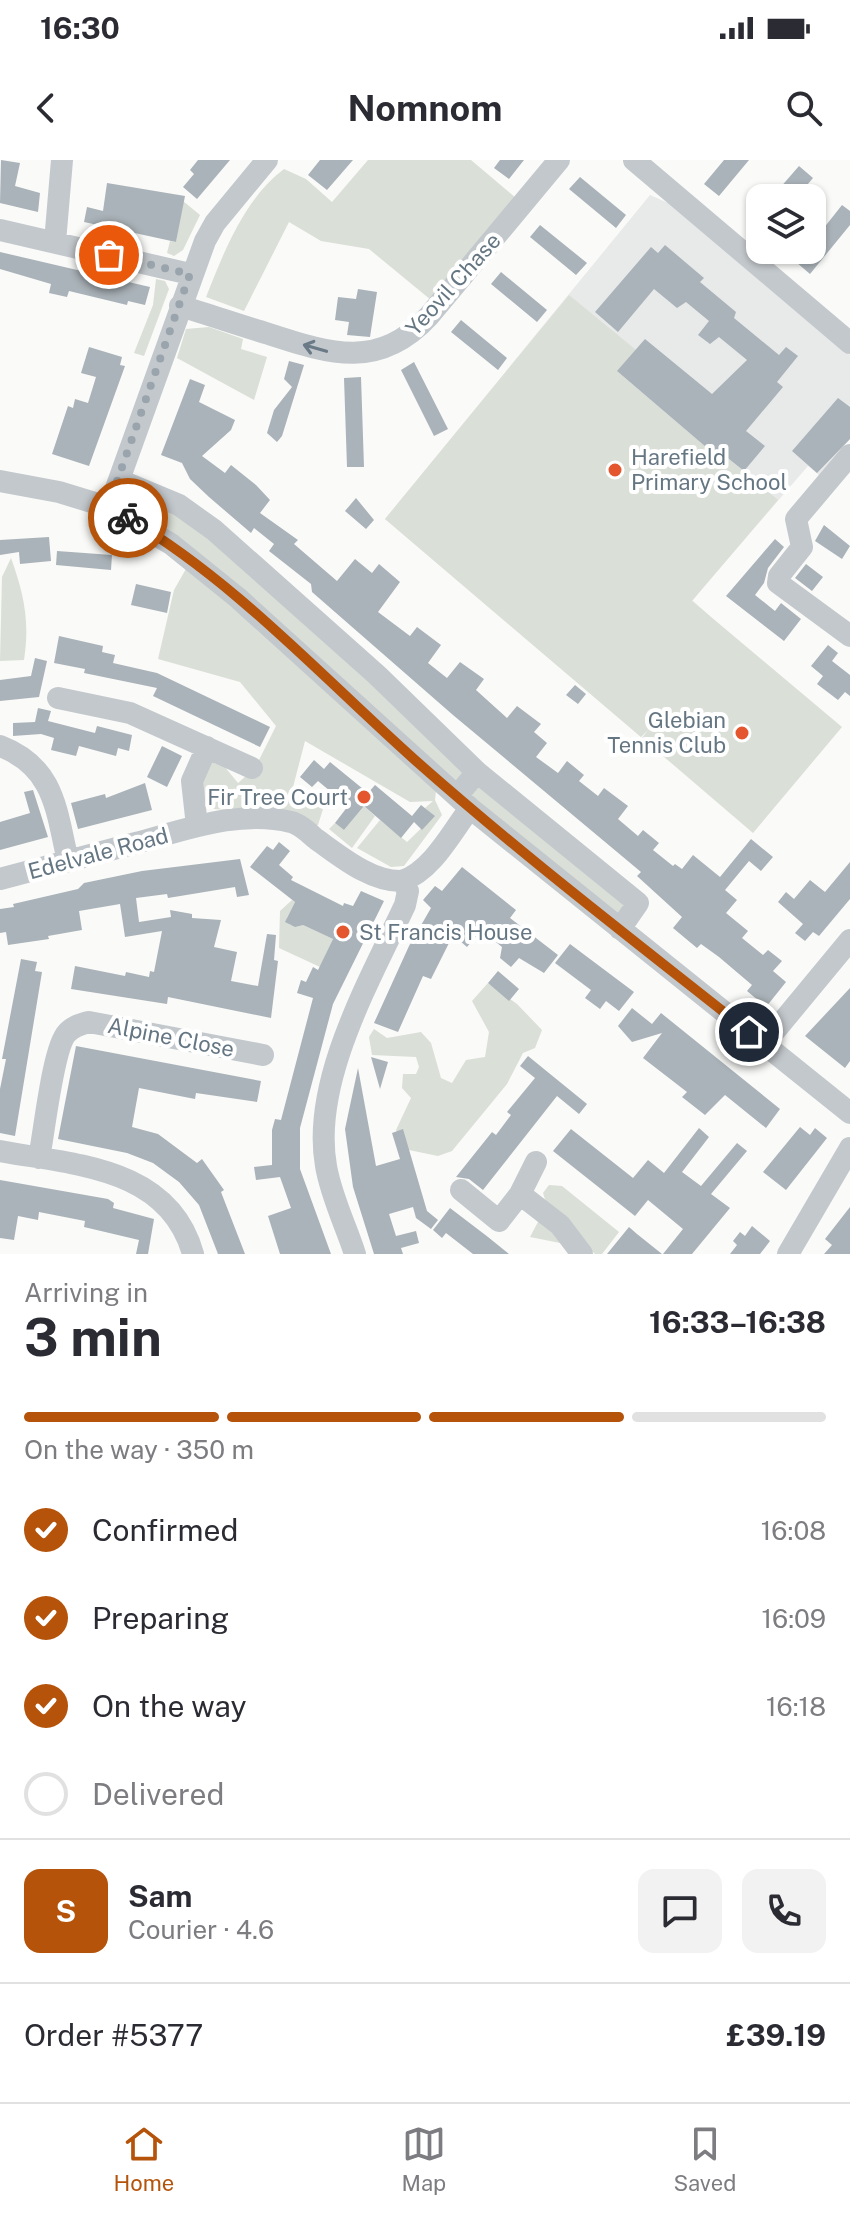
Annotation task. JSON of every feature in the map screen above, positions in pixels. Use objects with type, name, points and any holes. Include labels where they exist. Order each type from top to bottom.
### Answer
[{"type":"street","points":[[55,242],[62,160]]},
{"type":"street","points":[[108,507],[190,274],[215,223],[267,160]]},
{"type":"street","name":"Yeovil Chase","points":[[180,306],[322,351],[355,354],[388,346],[419,327],[559,160]]},
{"type":"street","points":[[634,160],[850,343]]},
{"type":"street","points":[[0,230],[190,274]]},
{"type":"street","points":[[850,455],[796,519],[802,547],[779,576],[778,583],[850,636]]},
{"type":"street","points":[[119,480],[179,505],[214,530],[377,675],[477,772],[638,903],[620,929]]},
{"type":"street","points":[[0,481],[59,492],[108,507],[171,544],[238,598],[463,802],[850,1113]]},
{"type":"street","points":[[58,698],[130,713],[252,768]]},
{"type":"street","points":[[0,746],[33,764],[50,784],[68,861]]},
{"type":"street","name":"Edelvale Road","points":[[197,826],[192,781],[207,747]]},
{"type":"street","points":[[355,1254],[326,1169],[325,1117],[356,1010],[405,905],[408,891],[402,881],[415,877],[424,868],[477,772]]},
{"type":"street","name":"Edelvale Road","points":[[0,879],[197,826],[235,819],[295,823],[346,860],[391,881],[402,881]]},
{"type":"street","points":[[764,1044],[850,940]]},
{"type":"street","name":"Alpine Close","points":[[39,1158],[64,1034],[76,1026],[89,1022],[263,1055]]},
{"type":"street","points":[[788,1254],[850,1148]]},
{"type":"street","points":[[0,1151],[119,1175],[151,1190],[179,1219],[193,1254]]},
{"type":"street","points":[[461,1190],[499,1221],[520,1194],[536,1162]]},
{"type":"street","points":[[520,1194],[560,1225],[582,1254]]},
{"type":"shaded area","points":[[368,160],[471,160],[516,198],[431,300],[369,249],[321,241],[289,222],[244,311],[206,297],[246,211],[257,195],[284,169],[306,179],[332,202]]},
{"type":"shaded area","name":"Harefield Primary School","points":[[650,195],[675,206],[850,355],[850,439],[819,475],[808,466],[692,600],[730,634],[641,737],[385,519]]},
{"type":"shaded area","points":[[183,201],[200,215],[183,250],[174,256],[167,253],[170,241],[176,242]]},
{"type":"shaded area","points":[[156,279],[165,281],[169,289],[144,356],[134,353],[153,305]]},
{"type":"shaded area","name":"Harefield Primary School","points":[[569,295],[636,350],[618,372],[720,459],[724,455],[778,500],[692,601],[842,727],[753,833],[642,738],[648,730],[641,737],[385,519]]},
{"type":"shaded area","points":[[209,327],[243,339],[241,349],[267,357],[254,400],[177,358],[186,329]]},
{"type":"shaded area","points":[[119,480],[179,505],[638,903],[620,929],[437,781],[435,800],[442,815],[404,866],[391,867],[357,848],[380,820],[407,842],[434,816],[425,808],[433,801],[410,802],[305,741],[292,791],[296,805],[313,801],[323,809],[318,825],[308,828],[261,812],[214,809],[200,800],[200,773],[208,761],[224,766],[238,783],[255,768],[276,726],[240,682],[158,659],[174,590],[191,560],[108,507]]},
{"type":"shaded area","points":[[11,558],[25,608],[26,646],[24,660],[0,661],[2,577]]},
{"type":"shaded area","points":[[364,806],[375,816],[352,848],[329,829],[335,823],[344,830]]},
{"type":"shaded area","points":[[292,900],[295,902],[287,918],[290,925],[303,925],[333,939],[320,967],[279,948],[280,911]]},
{"type":"shaded area","points":[[488,983],[517,1004],[542,1030],[535,1048],[523,1053],[507,1084],[452,1151],[438,1156],[404,1149],[396,1130],[411,1098],[402,1088],[403,1074],[416,1074],[419,1067],[416,1057],[372,1055],[369,1037],[374,1029],[387,1038],[421,1032],[431,1043],[441,1078],[452,1083],[466,1060],[485,1057],[489,1032],[472,1001]]},
{"type":"shaded area","points":[[549,1185],[562,1186],[619,1232],[602,1254],[595,1254],[557,1219],[543,1193]]},
{"type":"shaded area","points":[[539,1220],[558,1237],[560,1243],[530,1237]]},
{"type":"building","points":[[1,160],[20,163],[15,186],[40,193],[38,212],[0,203]]},
{"type":"building","points":[[198,160],[230,160],[197,199],[183,187],[194,174],[190,170]]},
{"type":"building","points":[[320,160],[353,160],[327,190],[308,175]]},
{"type":"building","points":[[500,160],[524,160],[509,179],[494,168]]},
{"type":"building","points":[[724,160],[749,160],[719,196],[704,184]]},
{"type":"building","points":[[799,166],[813,178],[808,184],[783,184]]},
{"type":"building","points":[[580,177],[626,215],[616,228],[569,189]]},
{"type":"building","points":[[107,183],[185,196],[176,242],[84,222],[87,207],[103,211]]},
{"type":"building","points":[[842,205],[850,211],[850,225],[826,254],[826,225]]},
{"type":"building","points":[[540,225],[587,263],[576,275],[530,237]]},
{"type":"building","points":[[665,245],[704,278],[700,282],[736,312],[734,318],[779,355],[786,347],[798,356],[777,382],[783,387],[746,431],[765,446],[744,471],[724,455],[720,459],[617,371],[645,339],[712,394],[747,360],[719,337],[710,344],[698,335],[709,321],[686,302],[677,308],[654,289],[618,332],[595,312],[651,247],[658,253]]},
{"type":"building","points":[[0,252],[150,287],[145,305],[128,301],[127,305],[69,291],[67,297],[49,293],[51,284],[0,269]]},
{"type":"building","points":[[798,264],[818,264],[810,274]]},
{"type":"building","points":[[501,272],[547,310],[537,322],[491,284]]},
{"type":"building","points":[[358,289],[377,292],[370,337],[347,335],[349,322],[335,320],[338,297],[356,299]]},
{"type":"building","points":[[461,320],[507,358],[498,370],[451,332]]},
{"type":"building","points":[[89,347],[122,357],[120,365],[125,366],[89,466],[52,454],[68,406],[73,408],[75,399],[88,403],[96,377],[81,373]]},
{"type":"building","points":[[289,361],[304,365],[282,436],[277,442],[267,433],[274,410],[292,387],[284,379]]},
{"type":"building","points":[[414,362],[448,429],[434,436],[401,370]]},
{"type":"building","points":[[361,377],[364,467],[347,467],[344,378]]},
{"type":"building","points":[[190,379],[205,385],[199,402],[235,420],[231,430],[202,456],[225,473],[231,465],[256,485],[270,500],[260,513],[298,540],[294,544],[337,581],[355,559],[372,573],[379,564],[400,582],[378,612],[410,636],[417,627],[441,645],[428,663],[447,678],[460,662],[484,679],[476,690],[507,718],[517,706],[541,724],[534,732],[547,743],[536,757],[558,773],[567,761],[584,775],[579,781],[598,796],[604,788],[628,806],[618,819],[638,836],[643,830],[659,843],[653,850],[673,866],[675,864],[682,869],[693,855],[720,877],[751,839],[773,857],[761,871],[749,861],[725,890],[737,900],[726,913],[748,931],[742,938],[763,955],[768,950],[782,961],[773,971],[786,982],[766,1007],[747,991],[752,985],[701,944],[697,948],[673,928],[682,917],[637,876],[641,872],[312,592],[311,584],[269,551],[274,544],[254,528],[251,533],[209,497],[190,479],[182,463],[161,455]]},
{"type":"building","points":[[838,398],[850,407],[850,439],[817,473],[792,451]]},
{"type":"building","points":[[356,498],[374,520],[366,529],[345,511]]},
{"type":"building","points":[[824,525],[850,546],[842,559],[815,541]]},
{"type":"building","points":[[49,537],[51,561],[20,564],[19,552],[0,555],[0,540]]},
{"type":"building","points":[[775,539],[784,547],[768,568],[764,583],[755,595],[775,611],[781,603],[801,619],[784,641],[726,596]]},
{"type":"building","points":[[57,551],[112,555],[111,570],[56,565]]},
{"type":"building","points":[[806,564],[823,577],[812,591],[795,578]]},
{"type":"building","points":[[136,584],[171,592],[167,613],[131,605]]},
{"type":"building","points":[[59,636],[103,646],[102,652],[115,655],[113,663],[157,673],[270,727],[260,747],[153,696],[157,688],[84,673],[85,669],[54,663]]},
{"type":"building","points":[[828,645],[838,653],[832,661],[850,675],[850,696],[845,692],[838,700],[817,684],[823,676],[811,666]]},
{"type":"building","points":[[35,658],[47,661],[39,697],[0,701],[0,680],[31,676]]},
{"type":"building","points":[[575,685],[586,694],[578,704],[566,695]]},
{"type":"building","points":[[38,708],[51,711],[48,721],[95,733],[97,726],[132,735],[129,751],[118,748],[116,756],[79,746],[76,756],[51,750],[54,738],[41,734],[13,736],[13,723],[35,722]]},
{"type":"building","points":[[162,746],[182,756],[167,787],[147,777]]},
{"type":"building","name":"Fir Tree Court","points":[[314,760],[324,769],[330,762],[368,793],[375,785],[412,816],[421,805],[435,816],[422,830],[414,822],[401,838],[364,806],[344,830],[335,823],[348,806],[318,781],[312,787],[300,777]]},
{"type":"building","points":[[145,783],[152,810],[78,829],[71,803],[105,794],[106,798]]},
{"type":"building","points":[[33,790],[48,837],[0,850],[0,822],[30,813],[24,792]]},
{"type":"building","points":[[279,842],[290,851],[279,865],[293,877],[291,880],[343,906],[344,903],[353,906],[361,891],[384,901],[333,1004],[300,1128],[300,1169],[331,1254],[280,1254],[268,1216],[291,1208],[280,1177],[256,1180],[254,1167],[272,1165],[272,1130],[275,1119],[281,1120],[313,998],[297,993],[301,980],[306,982],[313,967],[318,970],[333,939],[303,925],[295,927],[285,922],[295,902],[250,867],[267,846],[273,850]]},
{"type":"building","points":[[240,859],[249,895],[237,897],[235,887],[168,898],[167,894],[136,898],[139,922],[171,917],[170,910],[192,914],[192,918],[221,920],[214,947],[237,952],[231,981],[258,986],[267,934],[276,935],[274,960],[278,961],[271,1018],[168,997],[167,1004],[71,989],[75,966],[125,976],[126,972],[149,977],[150,971],[154,972],[162,931],[125,937],[120,904],[79,911],[82,930],[48,936],[49,939],[8,945],[6,932],[0,933],[0,909],[14,907],[13,904],[78,889],[84,883],[142,871]]},
{"type":"building","points":[[850,862],[850,899],[819,936],[813,932],[805,941],[795,933],[803,924],[778,902],[786,892],[794,899],[810,880],[825,892]]},
{"type":"building","points":[[462,867],[516,910],[510,918],[558,955],[544,973],[519,958],[511,967],[500,958],[502,947],[481,930],[467,947],[453,935],[431,979],[423,976],[398,1032],[374,1023],[409,946],[431,908],[423,900],[435,886],[442,891]]},
{"type":"building","points":[[570,944],[634,992],[619,1011],[606,1001],[600,1009],[585,998],[591,990],[555,963]]},
{"type":"building","points":[[21,959],[37,962],[35,971],[42,972],[15,1136],[0,1133],[0,1089],[6,1059],[2,1059]]},
{"type":"building","points":[[498,971],[519,989],[509,1001],[488,983]]},
{"type":"building","points":[[850,988],[850,1061],[845,1068],[805,1036]]},
{"type":"building","points":[[632,1008],[652,1024],[661,1013],[780,1109],[766,1128],[725,1095],[705,1115],[682,1097],[687,1092],[643,1058],[662,1033],[632,1042],[618,1026]]},
{"type":"building","points":[[76,1046],[261,1081],[257,1102],[196,1093],[195,1099],[139,1088],[132,1127],[158,1134],[197,1163],[202,1159],[224,1190],[221,1192],[245,1254],[218,1254],[199,1205],[179,1182],[153,1163],[127,1153],[58,1139]]},
{"type":"building","points":[[528,1056],[587,1104],[579,1114],[557,1096],[483,1190],[469,1179],[456,1177],[492,1132],[496,1135],[511,1115],[507,1112],[535,1078],[520,1066]]},
{"type":"building","points":[[371,1057],[388,1062],[380,1089]]},
{"type":"building","points":[[358,1068],[376,1166],[400,1159],[392,1133],[403,1129],[427,1211],[438,1220],[431,1229],[416,1218],[413,1207],[389,1214],[396,1236],[416,1231],[419,1243],[401,1248],[403,1254],[374,1254],[353,1187],[345,1129]]},
{"type":"building","points":[[800,1127],[810,1135],[815,1128],[827,1138],[786,1190],[763,1172]]},
{"type":"building","points":[[699,1128],[709,1137],[682,1172],[701,1186],[737,1143],[747,1151],[711,1194],[730,1208],[692,1254],[663,1254],[683,1229],[648,1200],[635,1216],[553,1151],[571,1129],[633,1178],[648,1160],[664,1173]]},
{"type":"building","points":[[0,1180],[108,1199],[114,1203],[113,1208],[154,1219],[148,1254],[136,1254],[139,1240],[84,1227],[85,1221],[39,1212],[38,1220],[18,1216],[14,1240],[0,1238]]},
{"type":"building","points":[[850,1207],[850,1254],[824,1254],[832,1245],[825,1239]]},
{"type":"building","points":[[450,1208],[509,1254],[473,1254],[446,1233],[442,1238],[433,1230]]},
{"type":"building","points":[[752,1226],[770,1241],[760,1254],[730,1254],[737,1245],[733,1241],[740,1232],[745,1236]]},
{"type":"building","points":[[629,1227],[637,1234],[662,1254],[607,1254]]},
{"type":"way so far","points":[[109,255],[190,274],[108,507],[128,518]]},
{"type":"place","name":"Harefield Primary School","points":[[615,470]]},
{"type":"place","name":"Glebian Tennis Club","points":[[742,733]]},
{"type":"place","name":"Fir Tree Court","points":[[364,797]]},
{"type":"place","name":"St Francis House","points":[[343,932]]},
{"type":"route","points":[[128,518],[171,544],[238,598],[470,808],[749,1032]]}]
